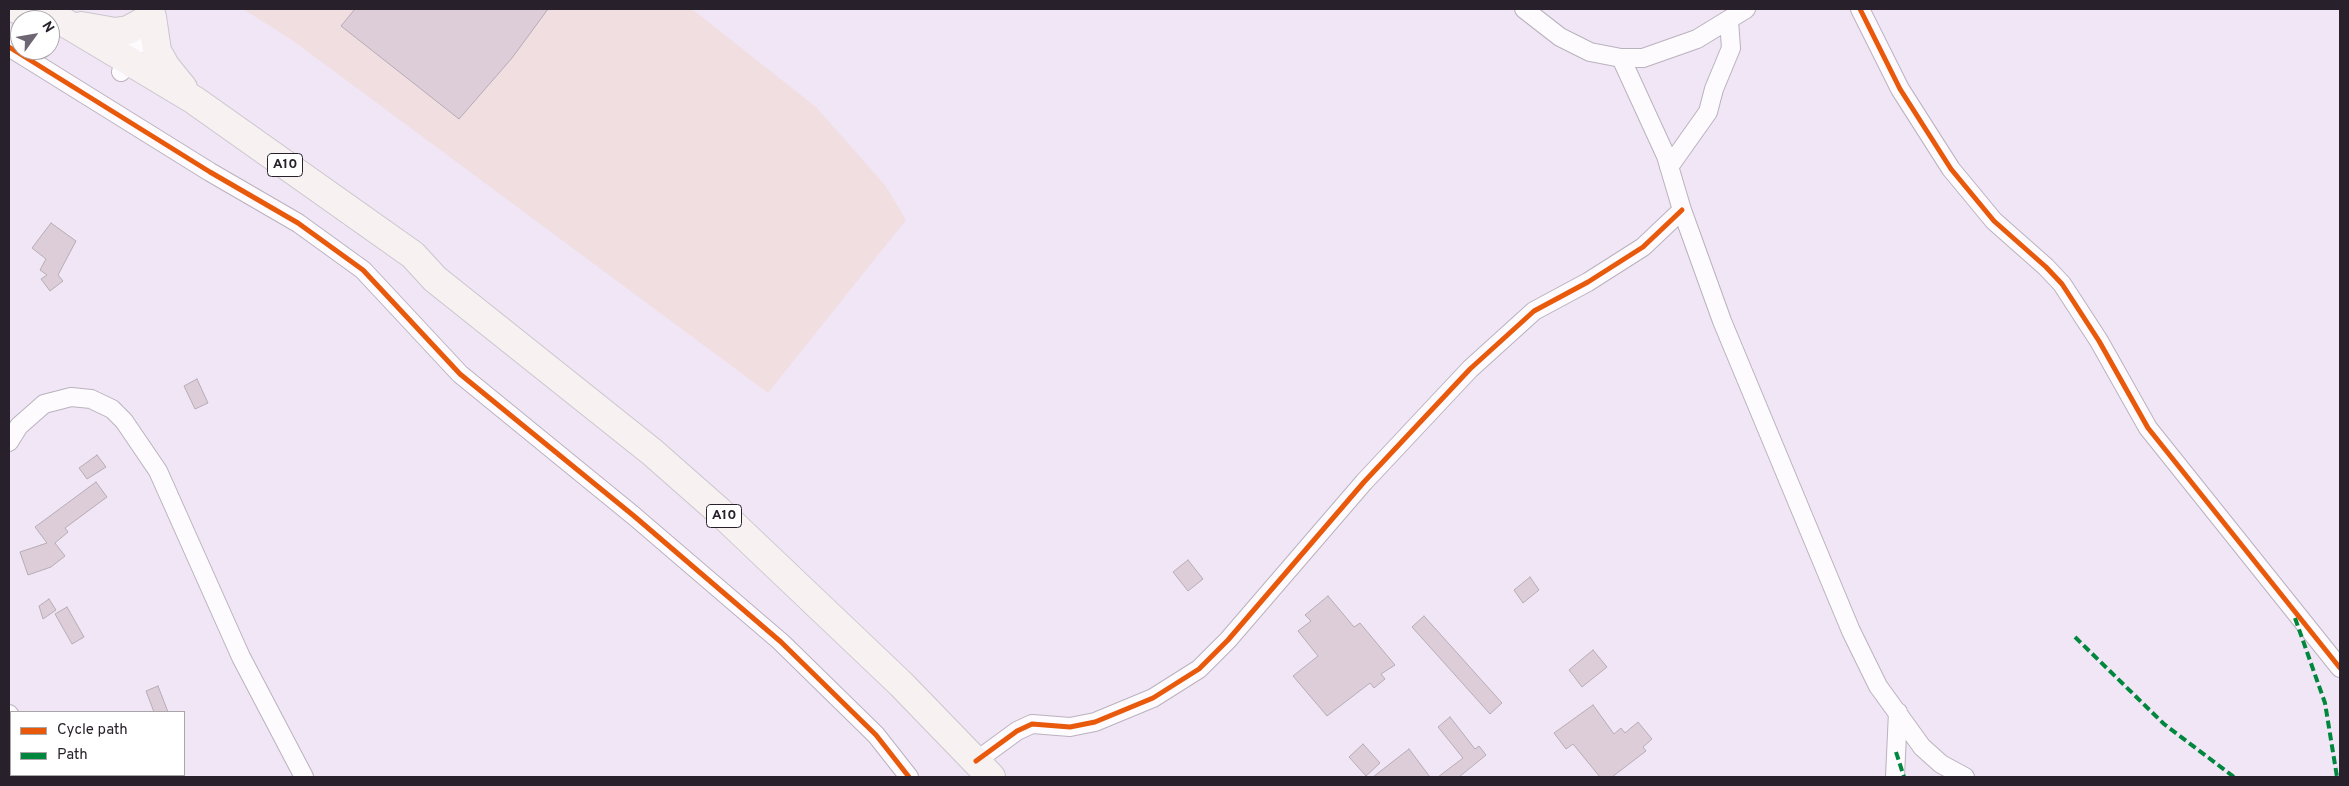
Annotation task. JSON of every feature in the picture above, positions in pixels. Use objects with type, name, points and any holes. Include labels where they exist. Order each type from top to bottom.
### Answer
[{"type":"main road","points":[[60,26],[115,32],[128,30],[154,13],[157,51],[166,67],[194,100]]},
{"type":"main road","name":"A10","points":[[60,27],[125,66],[414,271],[435,279]]},
{"type":"main road","name":"A10","points":[[125,66],[194,100],[413,255],[435,279],[652,452],[719,511],[901,684],[983,769]]},
{"type":"street","points":[[1524,9],[1560,37],[1590,52],[1621,58],[1643,58],[1697,39],[1746,9]]},
{"type":"street","points":[[1860,9],[1900,89],[1951,169],[1994,220],[2062,284],[2099,341],[2148,428],[2340,668]]},
{"type":"street","points":[[125,66],[154,13]]},
{"type":"street","points":[[1669,166],[1708,112],[1714,89],[1731,48],[1729,21]]},
{"type":"street","points":[[9,48],[210,172],[298,222],[363,270],[460,374],[634,516],[781,642],[876,734],[908,777]]},
{"type":"street","points":[[1621,58],[1669,166],[1682,210],[1722,321],[1851,630],[1878,686],[1922,747],[1941,764],[1965,777]]},
{"type":"street","points":[[983,769],[1017,731],[1032,724],[1070,727],[1104,719],[1153,698],[1199,669],[1228,640],[1364,482],[1470,369],[1534,311],[1588,282],[1643,247],[1682,210]]},
{"type":"street","points":[[9,442],[19,426],[44,404],[71,397],[91,399],[112,409],[124,420],[158,472],[241,658],[304,777]]},
{"type":"street","points":[[1895,777],[1898,712]]},
{"type":"shaded area","points":[[243,9],[692,9],[816,107],[885,185],[906,220],[768,393],[292,40]]},
{"type":"building","points":[[355,9],[548,9],[512,58],[459,119],[341,26]]},
{"type":"building","points":[[51,223],[76,241],[58,275],[63,281],[50,291],[41,279],[47,275],[40,270],[46,259],[32,248]]},
{"type":"building","points":[[197,379],[208,403],[195,409],[184,386]]},
{"type":"building","points":[[97,455],[106,467],[87,479],[79,468]]},
{"type":"building","points":[[96,482],[107,497],[65,528],[68,532],[55,543],[65,556],[51,567],[28,575],[20,552],[47,543],[35,527]]},
{"type":"building","points":[[1188,560],[1203,579],[1188,591],[1173,572]]},
{"type":"building","points":[[1530,577],[1539,590],[1523,603],[1514,590]]},
{"type":"building","points":[[1328,596],[1354,627],[1360,623],[1395,665],[1381,674],[1385,679],[1374,688],[1370,683],[1327,716],[1293,676],[1318,656],[1298,631],[1311,621],[1305,615]]},
{"type":"building","points":[[49,599],[56,610],[43,619],[39,606]]},
{"type":"building","points":[[67,607],[84,637],[72,644],[55,614]]},
{"type":"building","points":[[1424,616],[1502,703],[1490,714],[1412,627]]},
{"type":"building","points":[[1593,650],[1607,667],[1582,687],[1569,670]]},
{"type":"building","points":[[158,686],[168,711],[154,711],[146,691]]},
{"type":"building","points":[[1593,705],[1614,734],[1621,728],[1625,733],[1638,722],[1652,739],[1643,747],[1646,751],[1612,777],[1600,777],[1573,744],[1566,749],[1554,733]]},
{"type":"building","points":[[1450,717],[1475,749],[1479,746],[1486,755],[1459,777],[1438,777],[1463,758],[1438,727]]},
{"type":"building","points":[[1363,744],[1380,763],[1366,776],[1349,757]]},
{"type":"building","points":[[1409,749],[1430,777],[1373,777]]},
{"type":"marked path","points":[[2295,618],[2325,703],[2337,777]]},
{"type":"marked path","points":[[2075,637],[2164,724],[2234,777]]},
{"type":"marked path","points":[[1896,752],[1904,777]]},
{"type":"cycle path","points":[[1860,9],[1900,89],[1951,169],[1994,221],[2046,267],[2062,284],[2099,341],[2148,428],[2340,668]]},
{"type":"cycle path","points":[[9,47],[210,172],[298,223],[363,270],[460,374],[634,516],[781,642],[876,735],[909,777]]},
{"type":"cycle path","points":[[976,761],[1017,731],[1032,724],[1070,727],[1095,722],[1153,698],[1199,669],[1228,640],[1364,482],[1470,369],[1534,311],[1588,282],[1643,247],[1682,210]]}]
